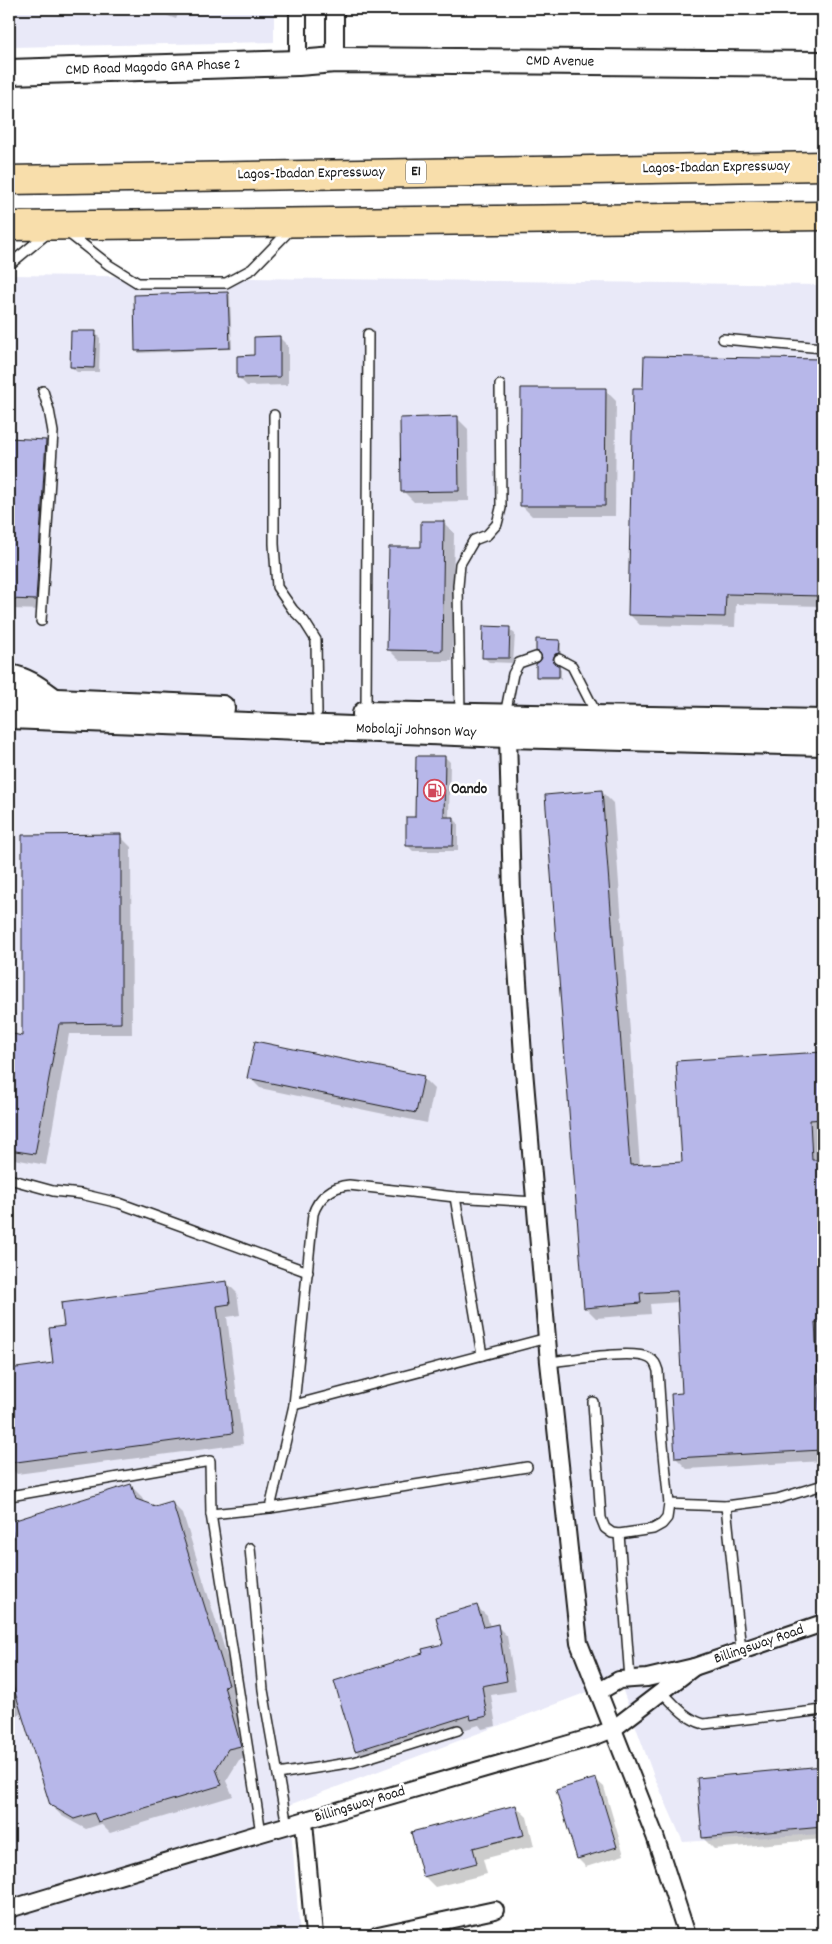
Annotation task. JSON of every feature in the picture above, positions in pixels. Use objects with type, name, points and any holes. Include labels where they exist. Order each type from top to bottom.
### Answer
[{"type":"highway","name":"Lagos-Ibadan Expressway","points":[[9,180],[823,166]]},
{"type":"highway","points":[[9,226],[823,216]]},
{"type":"street","points":[[298,9],[298,63]]},
{"type":"street","points":[[335,9],[335,60]]},
{"type":"street","name":"CMD Avenue","points":[[298,63],[335,60],[823,64]]},
{"type":"street","name":"CMD Road Magodo GRA Phase 2","points":[[9,72],[298,63]]},
{"type":"street","points":[[9,677],[30,683],[54,700]]},
{"type":"street","name":"Mobolaji Johnson Way","points":[[9,698],[366,714],[460,715],[507,726],[598,718],[823,722]]},
{"type":"street","name":"Mobolaji Johnson Way","points":[[9,716],[507,726],[823,743]]},
{"type":"street","points":[[507,726],[512,894],[536,1202],[549,1362],[580,1643],[655,1836],[687,1935]]},
{"type":"street","name":"Billingsway Road","points":[[598,1692],[619,1680],[647,1678],[694,1667],[823,1623]]},
{"type":"street","name":"Billingsway Road","points":[[9,1909],[613,1730],[694,1667]]},
{"type":"street","points":[[304,1822],[314,1935]]},
{"type":"street","points":[[378,1935],[495,1910]]},
{"type":"lane","points":[[9,266],[57,225],[101,260],[138,282],[226,283],[252,269],[298,222]]},
{"type":"lane","points":[[366,714],[368,334]]},
{"type":"lane","points":[[723,339],[823,348]]},
{"type":"lane","points":[[460,715],[458,586],[460,564],[474,540],[488,534],[497,524],[501,508],[500,385]]},
{"type":"lane","points":[[41,622],[53,432],[43,391]]},
{"type":"lane","points":[[274,415],[276,587],[304,621],[316,640],[317,712]]},
{"type":"lane","points":[[507,726],[513,674],[519,662],[536,657]]},
{"type":"lane","points":[[559,659],[572,666],[598,718]]},
{"type":"lane","points":[[9,1180],[52,1191],[81,1194],[119,1203],[308,1272]]},
{"type":"lane","points":[[270,1508],[294,1405],[313,1214],[316,1204],[325,1194],[343,1185],[456,1197],[536,1202]]},
{"type":"lane","points":[[456,1197],[482,1356]]},
{"type":"lane","points":[[294,1405],[547,1338]]},
{"type":"lane","points":[[549,1362],[627,1355],[649,1358],[655,1363],[669,1504],[667,1518],[662,1524],[653,1529],[619,1534],[612,1533],[605,1528],[601,1518],[593,1402]]},
{"type":"lane","points":[[10,1496],[210,1461],[211,1514],[261,1833]]},
{"type":"lane","points":[[211,1514],[270,1508],[527,1467]]},
{"type":"lane","points":[[669,1504],[726,1506],[778,1499],[823,1486]]},
{"type":"lane","points":[[726,1506],[741,1650]]},
{"type":"lane","points":[[619,1534],[630,1679]]},
{"type":"lane","points":[[250,1548],[263,1690],[287,1826]]},
{"type":"lane","points":[[662,1692],[686,1716],[693,1721],[704,1724],[823,1710]]},
{"type":"lane","points":[[278,1774],[354,1762],[458,1730]]},
{"type":"shaded area","points":[[9,9],[274,9],[274,42],[9,47]]},
{"type":"shaded area","points":[[9,275],[823,285],[823,1834],[683,1842],[653,1774],[619,1680],[289,1805],[300,1935],[9,1935]]},
{"type":"building","points":[[228,292],[230,348],[135,351],[134,295]]},
{"type":"building","points":[[71,331],[96,331],[94,368],[70,367]]},
{"type":"building","points":[[280,336],[280,377],[237,378],[237,356],[254,355],[254,337]]},
{"type":"building","points":[[644,356],[823,359],[823,596],[726,594],[725,617],[628,615],[633,388],[643,388]]},
{"type":"building","points":[[521,388],[606,388],[605,506],[520,506]]},
{"type":"building","points":[[458,416],[459,491],[401,492],[400,418]]},
{"type":"building","points":[[9,438],[46,440],[36,600],[9,599]]},
{"type":"building","points":[[421,521],[444,521],[442,651],[387,650],[389,547],[421,547]]},
{"type":"building","points":[[483,626],[510,627],[509,658],[482,658]]},
{"type":"building","points":[[536,639],[560,640],[559,653],[555,654],[553,659],[554,663],[559,666],[559,677],[536,677],[536,664],[542,658],[540,653],[536,651]]},
{"type":"building","points":[[416,756],[445,756],[444,817],[454,817],[453,846],[406,846],[406,817],[415,817]]},
{"type":"building","points":[[602,790],[630,1165],[682,1162],[676,1061],[823,1052],[823,1119],[810,1120],[812,1160],[823,1160],[823,1322],[815,1322],[822,1450],[675,1458],[671,1394],[682,1393],[677,1291],[640,1293],[641,1303],[584,1308],[545,795]]},
{"type":"building","points":[[121,834],[121,1023],[59,1024],[35,1154],[9,1150],[9,1033],[22,1036],[22,835]]},
{"type":"building","points":[[255,1041],[424,1076],[416,1113],[247,1078]]},
{"type":"building","points":[[227,1281],[230,1304],[217,1306],[233,1433],[9,1463],[9,1369],[53,1363],[49,1328],[64,1326],[61,1303]]},
{"type":"building","points":[[131,1484],[136,1499],[155,1506],[172,1501],[229,1685],[224,1686],[241,1746],[228,1749],[216,1769],[222,1785],[98,1822],[94,1813],[74,1819],[50,1805],[9,1673],[9,1539],[14,1538],[9,1522]]},
{"type":"building","points":[[477,1605],[484,1627],[498,1624],[507,1681],[482,1686],[487,1716],[471,1720],[470,1715],[355,1751],[334,1681],[423,1653],[422,1649],[443,1644],[436,1617]]},
{"type":"building","points":[[823,1766],[823,1827],[702,1838],[697,1778]]},
{"type":"building","points":[[596,1778],[617,1847],[577,1859],[556,1790]]},
{"type":"building","points":[[516,1805],[524,1835],[473,1848],[477,1863],[423,1877],[411,1832]]},
{"type":"place","name":"Oando","points":[[435,790]]}]
